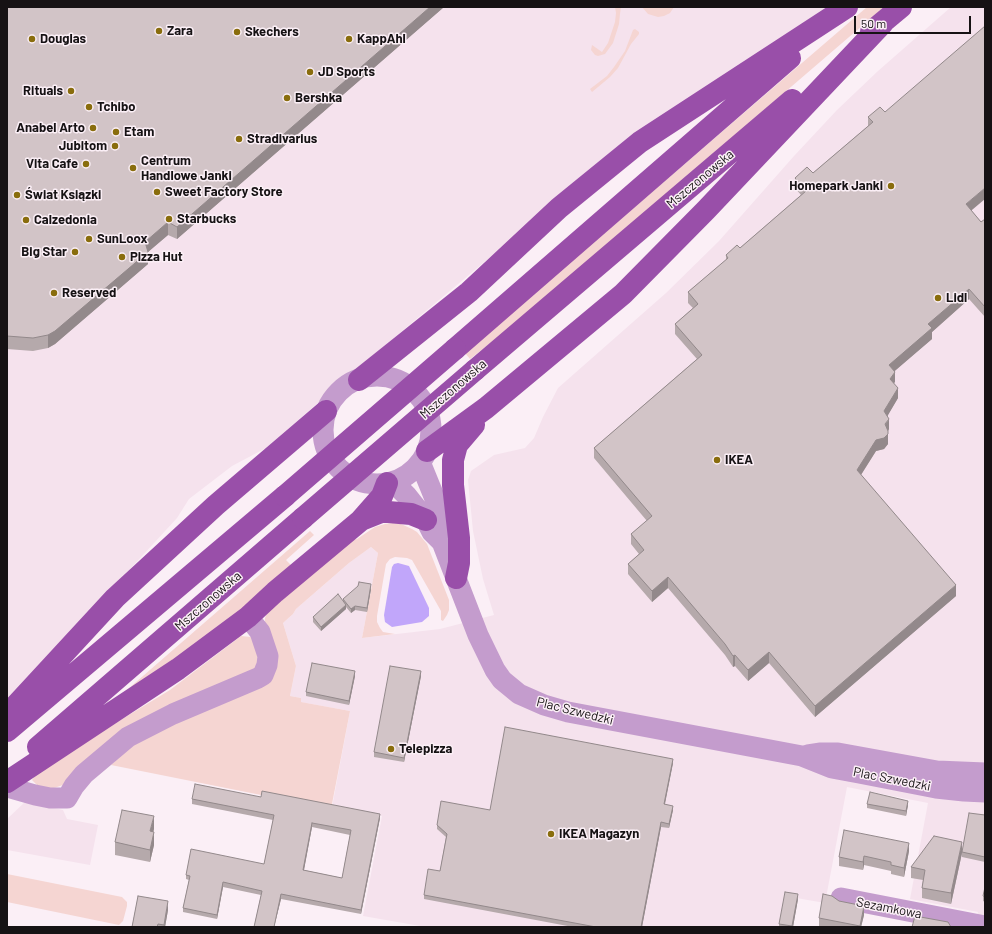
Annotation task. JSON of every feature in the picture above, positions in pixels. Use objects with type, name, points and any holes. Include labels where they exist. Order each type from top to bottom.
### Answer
[{"type":"main road","points":[[7,731],[285,496],[848,7]]},
{"type":"main road","points":[[359,380],[469,292],[559,208],[640,142],[848,7]]},
{"type":"main road","name":"Mszczonowska","points":[[7,774],[474,370],[902,7]]},
{"type":"main road","points":[[423,457],[486,408],[623,294],[706,210],[883,23]]},
{"type":"main road","points":[[456,578],[459,563],[459,538],[453,485],[454,453],[459,441],[480,419],[486,408]]},
{"type":"main road","points":[[7,715],[114,598],[216,506],[326,412]]},
{"type":"main road","points":[[7,782],[178,669],[248,616],[360,521],[382,496],[390,482]]},
{"type":"main road","points":[[360,521],[370,516],[388,512],[411,514],[426,520]]},
{"type":"street","points":[[376,377],[394,380],[409,388],[416,394],[421,400],[429,416],[430,434],[423,457],[411,472],[390,482],[371,484],[355,480],[348,476],[331,459],[324,444],[323,428],[326,412],[330,404],[339,392],[351,383],[359,380],[376,377]]},
{"type":"street","points":[[423,457],[440,511],[444,532],[442,542]]},
{"type":"street","points":[[390,482],[407,496],[426,520],[432,532],[442,542]]},
{"type":"street","name":"Plac Szwedzki","points":[[442,542],[478,635],[495,670],[502,680],[519,694],[544,705],[568,712],[802,756],[832,768],[936,788],[985,792]]},
{"type":"street","points":[[7,787],[50,798],[67,798],[74,786],[84,774],[128,737],[173,714],[258,678],[263,674],[267,665],[268,656],[260,632],[248,616]]},
{"type":"street","name":"Plac Szwedzki","points":[[802,756],[821,753],[838,753],[937,771],[985,773]]},
{"type":"street","name":"Sezamkowa","points":[[841,898],[985,926]]},
{"type":"shaded area","points":[[7,7],[827,7],[799,30],[501,248],[358,368],[266,448],[232,466],[189,499],[177,518],[7,703]]},
{"type":"shaded area","points":[[615,7],[621,7],[619,24],[613,43],[605,54],[598,56],[595,55],[591,50],[592,45],[602,52],[608,43],[615,22]]},
{"type":"shaded area","points":[[642,7],[674,7],[670,13],[658,17],[648,14]]},
{"type":"shaded area","points":[[867,7],[884,7],[515,324],[470,359],[465,353]]},
{"type":"shaded area","points":[[951,7],[985,7],[985,923],[976,919],[978,912],[910,899],[928,803],[847,787],[825,903],[785,896],[779,927],[426,927],[363,916],[382,816],[332,807],[350,711],[300,702],[301,698],[290,696],[296,666],[283,623],[293,614],[296,609],[349,563],[371,547],[378,553],[362,638],[440,629],[494,615],[483,579],[473,531],[468,480],[471,471],[494,455],[525,448],[534,438],[558,388],[666,293],[719,241],[837,110],[878,71]]},
{"type":"shaded area","points":[[635,29],[639,32],[639,34],[631,44],[618,68],[592,92],[590,89],[607,76],[625,51],[633,30]]},
{"type":"shaded area","points":[[393,523],[401,524],[417,532],[427,544],[449,600],[449,610],[443,621],[441,620],[441,611],[412,560],[395,557],[390,559],[386,564],[377,622],[383,632],[395,634],[362,638],[378,553],[371,547],[349,563],[296,609],[293,614],[283,623],[296,666],[290,696],[301,698],[301,702],[350,711],[331,809],[111,765],[133,743],[263,683],[265,618],[267,613],[347,541],[357,539],[375,527]]},
{"type":"shaded area","points":[[310,531],[314,535],[286,560],[293,567],[179,662],[128,689]]},
{"type":"shaded area","points":[[398,563],[409,566],[429,608],[429,616],[422,622],[392,627],[385,622],[384,615],[392,567],[394,564]]},
{"type":"shaded area","points":[[241,636],[251,637],[259,647],[256,670],[69,783],[45,791],[32,780],[35,776],[86,741],[170,690]]},
{"type":"shaded area","points":[[25,802],[63,810],[67,819],[98,825],[90,865],[7,850],[7,819]]},
{"type":"shaded area","points":[[7,874],[122,897],[127,902],[123,921],[119,925],[7,902]]},
{"type":"building","name":"Centrum Handlowe Janki","points":[[7,7],[430,7],[177,227],[168,222],[145,242],[148,252],[55,331],[48,335],[33,338],[7,336]]},
{"type":"building","name":"IKEA","points":[[985,26],[985,188],[966,204],[981,222],[985,219],[985,307],[969,289],[928,324],[932,328],[889,365],[895,372],[890,379],[898,388],[884,411],[889,419],[885,424],[888,434],[884,438],[876,440],[857,470],[956,585],[815,706],[769,652],[748,670],[735,655],[733,656],[725,644],[668,577],[652,591],[628,564],[644,550],[631,534],[652,516],[594,448],[702,355],[675,324],[698,304],[688,292],[728,258],[726,255],[737,245],[740,248],[806,191],[795,178],[807,167],[813,173],[873,122],[868,117],[880,107],[885,112]]},
{"type":"building","points":[[359,582],[371,584],[367,608],[355,606],[351,609],[343,599],[358,586]]},
{"type":"building","points":[[338,594],[346,605],[321,627],[313,617]]},
{"type":"building","points":[[312,663],[355,671],[349,701],[306,692]]},
{"type":"building","points":[[390,666],[421,671],[404,758],[374,752]]},
{"type":"building","name":"IKEA Magazyn","points":[[505,727],[673,759],[664,804],[673,806],[669,824],[661,822],[641,927],[596,927],[424,895],[428,869],[440,871],[447,834],[437,825],[441,801],[490,810]]},
{"type":"building","points":[[195,784],[261,797],[262,791],[380,814],[361,910],[281,894],[274,927],[254,927],[262,891],[223,882],[217,915],[183,908],[190,876],[186,875],[191,849],[264,864],[274,815],[192,799]],"holes":[[[312,823],[351,830],[342,878],[303,870]]]},
{"type":"building","points":[[870,792],[908,801],[906,811],[867,804]]},
{"type":"building","points":[[122,810],[154,816],[150,831],[154,832],[150,850],[115,842]]},
{"type":"building","points":[[969,813],[985,815],[985,857],[962,852]]},
{"type":"building","points":[[844,830],[909,843],[904,868],[891,865],[891,862],[864,856],[863,862],[839,857]]},
{"type":"building","points":[[934,836],[962,842],[951,893],[922,888],[925,870],[911,867]]},
{"type":"building","points":[[785,892],[798,894],[792,926],[779,924]]},
{"type":"building","points":[[823,894],[832,896],[839,901],[864,906],[860,926],[819,918]]},
{"type":"building","points":[[138,896],[168,901],[164,925],[158,924],[157,927],[132,927]]},
{"type":"building","points":[[915,916],[948,922],[951,927],[912,927]]},
{"type":"place","name":"Zara","points":[[159,31]]},
{"type":"place","name":"Skechers","points":[[237,32]]},
{"type":"place","name":"Douglas","points":[[32,39]]},
{"type":"place","name":"KappAhl","points":[[349,39]]},
{"type":"place","name":"JD Sports","points":[[310,72]]},
{"type":"place","name":"Rituals","points":[[71,91]]},
{"type":"place","name":"Bershka","points":[[287,98]]},
{"type":"place","name":"Tchibo","points":[[89,107]]},
{"type":"place","name":"Anabel Arto","points":[[93,128]]},
{"type":"place","name":"Etam","points":[[116,132]]},
{"type":"place","name":"Stradivarius","points":[[239,139]]},
{"type":"place","name":"Jubitom","points":[[115,146]]},
{"type":"place","name":"Vita Cafe","points":[[86,164]]},
{"type":"place","name":"Centrum Handlowe Janki","points":[[133,168]]},
{"type":"place","name":"Homepark Janki","points":[[891,186]]},
{"type":"place","name":"Sweet Factory Store","points":[[157,192]]},
{"type":"place","name":"Świat Ksiązki","points":[[17,195]]},
{"type":"place","name":"Starbucks","points":[[169,219]]},
{"type":"place","name":"Calzedonia","points":[[26,220]]},
{"type":"place","name":"SunLoox","points":[[89,239]]},
{"type":"place","name":"Big Star","points":[[75,252]]},
{"type":"place","name":"Pizza Hut","points":[[122,257]]},
{"type":"place","name":"Reserved","points":[[54,293]]},
{"type":"place","name":"Lidl","points":[[938,298]]},
{"type":"place","name":"IKEA","points":[[717,460]]},
{"type":"place","name":"Telepizza","points":[[391,749]]},
{"type":"place","name":"IKEA Magazyn","points":[[551,834]]}]
